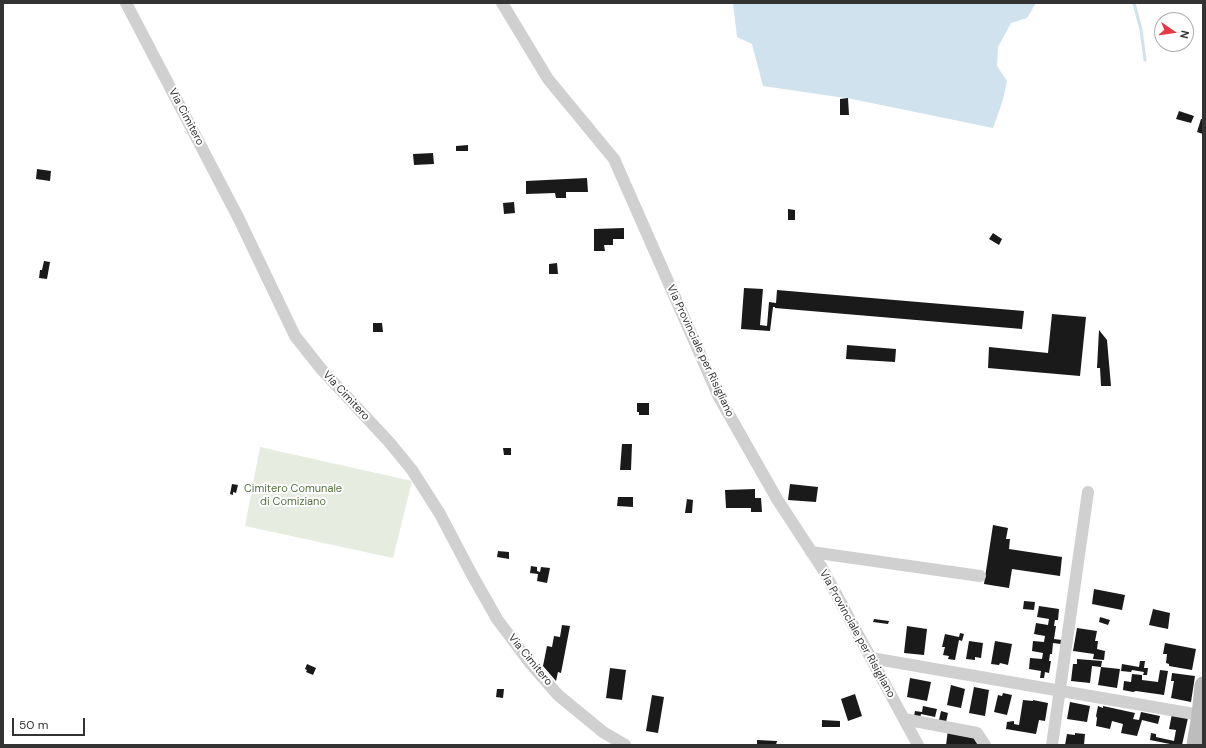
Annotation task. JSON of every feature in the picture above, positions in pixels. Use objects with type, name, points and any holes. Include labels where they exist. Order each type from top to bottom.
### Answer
[{"type":"street","name":"Via Cimitero","points":[[126,3],[239,219],[294,336],[322,370],[390,442],[412,470],[440,514],[497,619],[530,663],[558,695],[604,732],[625,745]]},
{"type":"street","name":"Via Provinciale per Risigliano","points":[[502,3],[548,79],[614,159],[719,397],[777,499],[822,568],[918,745]]},
{"type":"street","points":[[1052,745],[1088,492]]},
{"type":"street","points":[[811,552],[980,576]]},
{"type":"street","points":[[871,658],[1200,715]]},
{"type":"street","points":[[1195,745],[1203,685]]},
{"type":"street","points":[[904,719],[977,734],[985,745]]},
{"type":"green space","name":"Cimitero Comunale di Comiziano","points":[[260,447],[412,481],[393,558],[245,526]]},
{"type":"water","points":[[733,3],[1036,3],[1027,18],[1011,23],[998,47],[997,66],[1007,81],[1003,100],[993,128],[852,99],[763,86],[752,44],[737,37]]},
{"type":"building","points":[[848,98],[849,115],[840,115],[840,99]]},
{"type":"building","points":[[1179,111],[1194,116],[1191,123],[1176,119]]},
{"type":"building","points":[[1201,119],[1203,119],[1203,134],[1197,132]]},
{"type":"building","points":[[468,145],[468,151],[456,151],[456,146]]},
{"type":"building","points":[[433,153],[434,164],[414,165],[413,154]]},
{"type":"building","points":[[37,169],[51,171],[50,181],[36,179]]},
{"type":"building","points":[[587,178],[588,192],[566,192],[566,198],[556,198],[555,193],[526,194],[526,181]]},
{"type":"building","points":[[514,202],[515,213],[504,214],[503,203]]},
{"type":"building","points":[[788,209],[795,210],[795,220],[788,220]]},
{"type":"building","points":[[624,228],[624,239],[613,239],[613,245],[604,245],[605,251],[594,251],[594,229]]},
{"type":"building","points":[[993,233],[1002,239],[999,245],[989,239]]},
{"type":"building","points":[[44,261],[50,262],[47,279],[39,278],[40,270],[42,270]]},
{"type":"building","points":[[557,263],[558,274],[549,274],[549,264]]},
{"type":"building","points":[[744,288],[763,289],[760,325],[767,326],[769,302],[776,303],[777,290],[1024,311],[1022,329],[773,307],[770,331],[741,329]]},
{"type":"building","points":[[1052,314],[1086,317],[1080,376],[988,368],[989,347],[1048,353]]},
{"type":"building","points":[[373,323],[382,323],[383,332],[373,332]]},
{"type":"building","points":[[1099,330],[1107,340],[1111,386],[1101,386],[1100,368],[1097,368]]},
{"type":"building","points":[[847,345],[896,349],[895,362],[846,359]]},
{"type":"building","points":[[637,403],[649,403],[649,415],[639,415],[639,412],[637,412]]},
{"type":"building","points":[[622,444],[632,444],[631,470],[620,470]]},
{"type":"building","points":[[503,448],[511,448],[511,455],[504,455]]},
{"type":"building","points":[[232,484],[238,485],[236,493],[233,492],[233,495],[230,494]]},
{"type":"building","points":[[790,484],[818,487],[816,502],[788,500]]},
{"type":"building","points":[[755,489],[755,498],[761,498],[762,512],[751,512],[751,508],[726,508],[725,490]]},
{"type":"building","points":[[618,497],[633,497],[633,507],[617,506]]},
{"type":"building","points":[[687,499],[693,500],[692,513],[685,513]]},
{"type":"building","points":[[993,525],[1008,528],[1006,539],[1010,539],[1009,549],[1062,557],[1060,576],[1012,569],[1009,588],[984,584]]},
{"type":"building","points":[[498,551],[509,552],[509,559],[497,557]]},
{"type":"building","points":[[531,566],[537,567],[537,571],[540,572],[541,567],[550,568],[547,583],[537,581],[538,574],[530,573]]},
{"type":"building","points":[[1094,589],[1125,595],[1122,610],[1092,604]]},
{"type":"building","points":[[1024,601],[1035,602],[1034,610],[1023,609]]},
{"type":"building","points":[[1039,606],[1059,609],[1058,620],[1055,620],[1054,626],[1056,626],[1054,639],[1062,640],[1061,644],[1053,643],[1052,654],[1050,654],[1049,661],[1051,661],[1049,673],[1045,672],[1044,678],[1040,678],[1041,671],[1029,669],[1030,658],[1042,659],[1043,653],[1032,651],[1033,641],[1044,642],[1045,636],[1034,634],[1036,623],[1048,625],[1049,619],[1037,617]]},
{"type":"building","points":[[1153,609],[1170,613],[1168,629],[1149,625]]},
{"type":"building","points":[[1100,617],[1110,620],[1108,625],[1099,622]]},
{"type":"building","points":[[874,619],[889,621],[888,624],[873,622]]},
{"type":"building","points":[[562,625],[570,626],[561,673],[558,672],[556,681],[543,666],[547,646],[552,647],[554,636],[560,637]]},
{"type":"building","points":[[907,626],[927,629],[924,655],[904,653]]},
{"type":"building","points":[[1077,628],[1097,631],[1095,641],[1098,641],[1097,649],[1105,651],[1104,660],[1093,659],[1094,654],[1073,651]]},
{"type":"building","points":[[960,633],[964,634],[962,641],[959,640],[955,660],[948,659],[949,656],[943,655],[945,647],[942,647],[945,634],[959,637]]},
{"type":"building","points":[[969,641],[983,643],[981,658],[975,657],[975,660],[966,659]]},
{"type":"building","points":[[995,641],[1012,644],[1008,665],[1000,663],[999,665],[991,664]]},
{"type":"building","points":[[1165,643],[1196,649],[1192,670],[1169,666],[1169,664],[1166,663],[1167,654],[1163,654]]},
{"type":"building","points":[[1077,659],[1102,661],[1101,667],[1092,666],[1090,683],[1071,681],[1073,664],[1077,664]]},
{"type":"building","points":[[1140,661],[1145,661],[1144,668],[1148,668],[1147,675],[1143,675],[1144,672],[1132,670],[1131,672],[1121,671],[1122,664],[1139,667]]},
{"type":"building","points":[[307,664],[316,668],[313,675],[306,672],[307,670],[305,669]]},
{"type":"building","points":[[1101,667],[1120,669],[1117,688],[1098,685]]},
{"type":"building","points":[[610,668],[626,670],[622,700],[606,698]]},
{"type":"building","points":[[1160,670],[1168,671],[1164,695],[1123,690],[1124,681],[1131,682],[1132,674],[1142,675],[1142,680],[1158,682]]},
{"type":"building","points":[[1172,673],[1195,676],[1191,702],[1171,698],[1174,681],[1171,681]]},
{"type":"building","points":[[910,678],[931,682],[927,701],[907,697]]},
{"type":"building","points":[[951,685],[965,689],[961,708],[947,705]]},
{"type":"building","points":[[974,687],[989,690],[985,716],[969,713]]},
{"type":"building","points":[[497,689],[504,689],[503,698],[496,697]]},
{"type":"building","points":[[1003,693],[1012,695],[1007,715],[994,712],[998,695],[1002,696]]},
{"type":"building","points":[[855,694],[862,716],[848,721],[841,699]]},
{"type":"building","points":[[652,695],[664,697],[658,733],[646,731]]},
{"type":"building","points":[[1023,700],[1048,703],[1045,721],[1039,720],[1036,734],[1006,729],[1007,722],[1014,721],[1014,724],[1019,725]]},
{"type":"building","points":[[1070,702],[1090,706],[1087,722],[1067,719]]},
{"type":"building","points":[[923,706],[937,709],[935,717],[921,714],[920,718],[914,716],[915,711],[922,712]]},
{"type":"building","points":[[1098,706],[1135,713],[1133,719],[1139,720],[1141,712],[1160,716],[1158,724],[1142,720],[1137,736],[1121,733],[1123,724],[1112,721],[1110,729],[1096,726]]},
{"type":"building","points":[[941,711],[948,713],[946,722],[939,720]]},
{"type":"building","points":[[1172,714],[1188,718],[1182,745],[1150,740],[1151,733],[1156,734],[1156,737],[1174,741],[1176,730],[1169,729]]},
{"type":"building","points":[[822,720],[840,721],[840,727],[822,727]]},
{"type":"building","points":[[948,730],[958,731],[958,735],[980,739],[979,745],[946,745]]},
{"type":"building","points":[[1075,733],[1085,734],[1084,745],[1065,745],[1067,734],[1075,735]]},
{"type":"building","points":[[757,740],[777,741],[776,745],[757,745]]},
{"type":"waterway","points":[[1134,3],[1141,30],[1145,60]]}]
